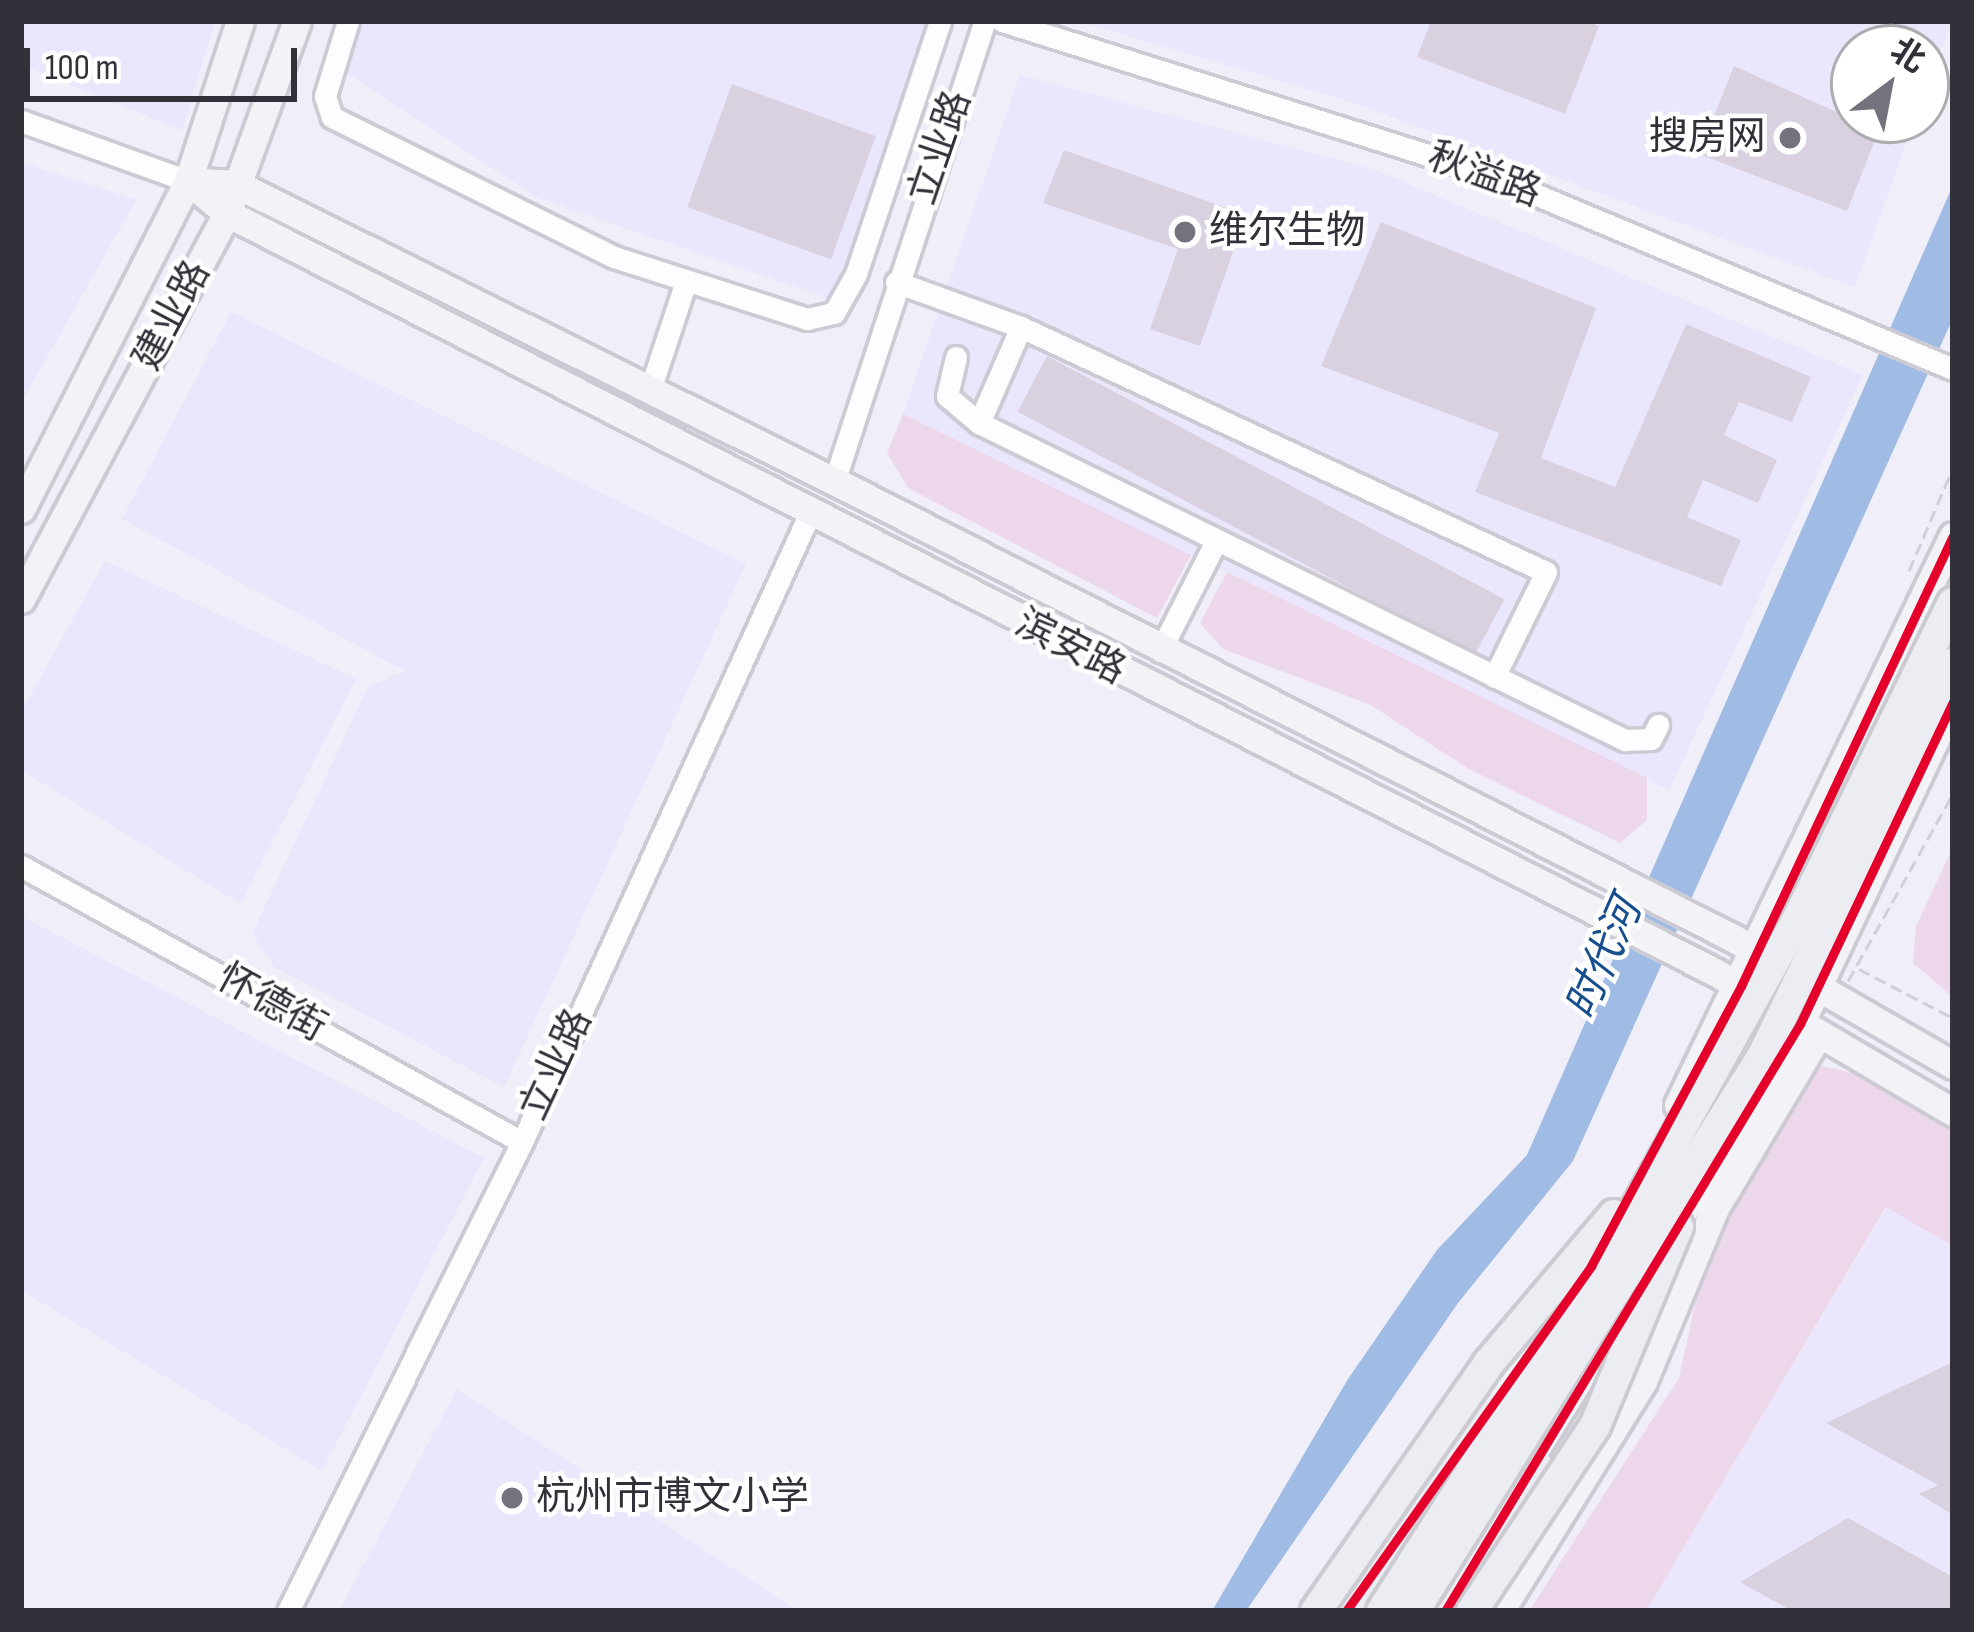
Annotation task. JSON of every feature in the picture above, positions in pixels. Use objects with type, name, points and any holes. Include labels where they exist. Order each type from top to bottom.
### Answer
[{"type":"highway","points":[[1382,1611],[1502,1433],[1696,1104],[1953,603]]},
{"type":"highway","points":[[1472,1611],[1594,1426],[1720,1126],[1953,664]]},
{"type":"highway","points":[[1316,1611],[1464,1397],[1696,1104]]},
{"type":"highway","points":[[1414,1611],[1720,1126]]},
{"type":"highway","points":[[1346,1611],[1482,1406]]},
{"type":"highway","points":[[1445,1611],[1539,1468]]},
{"type":"main road","name":"建业路","points":[[21,509],[188,181],[241,21]]},
{"type":"main road","name":"建业路","points":[[21,599],[227,213],[297,21]]},
{"type":"main road","name":"滨安路","points":[[188,181],[236,184],[834,482],[1679,911],[1953,1065]]},
{"type":"main road","name":"滨安路","points":[[188,181],[227,213],[1741,986],[1953,1112]]},
{"type":"main road","points":[[1364,1611],[1546,1340],[1741,986],[1953,536]]},
{"type":"main road","points":[[1500,1611],[1642,1381],[1705,1233],[1827,994],[1953,702]]},
{"type":"main road","points":[[1430,1611],[1809,1029]]},
{"type":"main road","points":[[1623,1315],[1705,1233]]},
{"type":"main road","points":[[1482,1406],[1546,1340]]},
{"type":"main road","points":[[1539,1468],[1586,1373]]},
{"type":"street","points":[[348,21],[325,96],[332,117],[614,257],[808,319],[838,309],[939,22],[982,28]]},
{"type":"street","name":"秋溢路","points":[[1002,21],[1482,172],[1953,369]]},
{"type":"street","name":"立业路","points":[[834,482],[982,28]]},
{"type":"street","name":"滨安路","points":[[21,121],[188,181]]},
{"type":"street","points":[[650,390],[686,281]]},
{"type":"street","points":[[896,282],[1021,327],[1546,572],[1494,677]]},
{"type":"street","points":[[979,423],[1021,327]]},
{"type":"street","points":[[956,357],[947,396],[979,423],[1214,545],[1625,740],[1651,739],[1658,725]]},
{"type":"street","name":"立业路","points":[[288,1611],[522,1142],[811,512]]},
{"type":"street","points":[[1160,651],[1214,545]]},
{"type":"street","name":"怀德街","points":[[21,866],[522,1142]]},
{"type":"path","points":[[1827,994],[1953,794]]},
{"type":"shaded area","points":[[21,21],[215,21],[182,130],[21,65]]},
{"type":"shaded area","points":[[347,21],[926,21],[946,28],[854,307],[538,198],[334,65]]},
{"type":"shaded area","points":[[1078,21],[1952,21],[1950,26],[1830,24],[1830,144],[1906,144],[1855,287],[1348,101]]},
{"type":"shaded area","points":[[1020,75],[1375,170],[1863,375],[1669,790],[903,414]]},
{"type":"shaded area","points":[[21,162],[136,200],[21,403]]},
{"type":"shaded area","points":[[231,312],[746,564],[504,1087],[274,967],[252,934],[368,687],[405,671],[122,519]]},
{"type":"shaded area","points":[[903,414],[1191,555],[1157,618],[908,488],[887,453]]},
{"type":"shaded area","points":[[105,561],[356,679],[241,904],[21,770],[21,712]]},
{"type":"shaded area","points":[[1227,572],[1647,778],[1647,820],[1620,843],[1467,768],[1371,705],[1223,649],[1200,623]]},
{"type":"shaded area","points":[[1953,847],[1953,997],[1913,963],[1916,926]]},
{"type":"shaded area","points":[[21,916],[484,1158],[322,1471],[21,1290]]},
{"type":"shaded area","points":[[1804,1062],[1861,1075],[1953,1126],[1953,1246],[1886,1207],[1646,1611],[1529,1611],[1679,1378],[1703,1267]]},
{"type":"shaded area","points":[[1887,1207],[1953,1246],[1953,1611],[1646,1611]]},
{"type":"shaded area","name":"杭州市博文小学","points":[[457,1389],[792,1607],[790,1611],[339,1611]]},
{"type":"water","points":[[1953,185],[1953,318],[1573,1161],[1458,1303],[1246,1611],[1212,1611],[1348,1379],[1437,1250],[1527,1155]]},
{"type":"building","points":[[1431,21],[1585,21],[1599,26],[1565,114],[1417,57]]},
{"type":"building","name":"搜房网","points":[[1734,66],[1830,109],[1830,144],[1874,144],[1847,211],[1699,154]]},
{"type":"building","points":[[732,84],[876,136],[831,259],[687,207]]},
{"type":"building","name":"维尔生物","points":[[1064,150],[1246,215],[1200,346],[1150,329],[1178,249],[1043,203]]},
{"type":"building","points":[[1381,222],[1596,308],[1541,458],[1615,487],[1686,324],[1811,377],[1792,422],[1739,402],[1724,435],[1777,460],[1758,503],[1703,480],[1687,517],[1741,540],[1721,586],[1475,492],[1499,433],[1321,366]]},
{"type":"building","points":[[1047,356],[1504,599],[1475,655],[1017,412]]},
{"type":"building","points":[[1953,1362],[1953,1515],[1919,1494],[1938,1485],[1826,1423]]},
{"type":"building","points":[[1848,1518],[1953,1577],[1953,1611],[1792,1611],[1740,1582]]},
{"type":"transit line","points":[[1346,1611],[1591,1266],[1741,986],[1953,536]]},
{"type":"transit line","points":[[1445,1611],[1800,1024],[1953,702]]},
{"type":"place","name":"搜房网","points":[[1790,138]]},
{"type":"place","name":"维尔生物","points":[[1185,232]]},
{"type":"place","name":"杭州市博文小学","points":[[512,1498]]},
{"type":"water label","name":"时代河","points":[[1605,959]]}]
